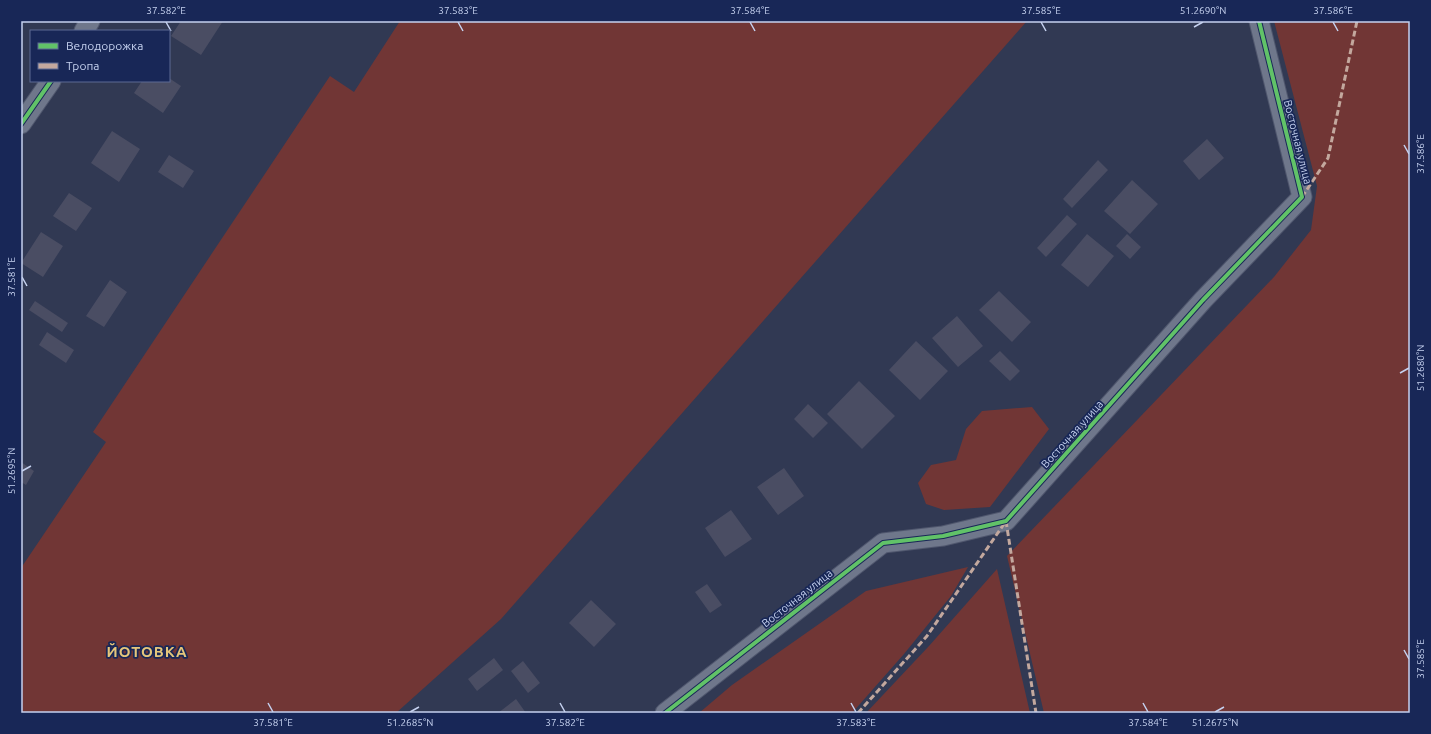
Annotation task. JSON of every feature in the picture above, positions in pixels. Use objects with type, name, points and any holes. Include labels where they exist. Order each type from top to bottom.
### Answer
[{"type":"street","points":[[85,30],[90,21]]},
{"type":"street","name":"Восточная улица","points":[[665,713],[883,543],[943,536],[1006,521],[1203,300],[1302,197],[1258,21]]},
{"type":"street","points":[[21,124],[50,82]]},
{"type":"shaded area","points":[[400,21],[1027,21],[501,619],[396,713],[21,713],[21,568],[106,442],[93,432],[330,76],[354,92]]},
{"type":"shaded area","points":[[1274,21],[1410,21],[1410,713],[1044,713],[1007,556],[1274,277],[1311,230],[1317,186]]},
{"type":"shaded area","points":[[1032,407],[1049,429],[990,507],[944,510],[926,504],[918,483],[931,465],[956,460],[966,429],[982,411]]},
{"type":"shaded area","points":[[968,567],[951,596],[904,654],[852,713],[699,713],[732,685],[866,591]]},
{"type":"shaded area","points":[[997,569],[1030,713],[866,713],[929,646]]},
{"type":"building","points":[[181,21],[223,21],[201,55],[171,36]]},
{"type":"building","points":[[170,79],[181,86],[163,113],[134,93],[141,82],[170,82]]},
{"type":"building","points":[[112,131],[140,149],[119,182],[91,163]]},
{"type":"building","points":[[1207,139],[1224,158],[1199,180],[1183,161]]},
{"type":"building","points":[[169,155],[194,171],[183,188],[158,172]]},
{"type":"building","points":[[1098,160],[1108,170],[1072,208],[1063,199]]},
{"type":"building","points":[[1132,180],[1158,204],[1130,234],[1104,211]]},
{"type":"building","points":[[69,193],[92,208],[76,231],[53,216]]},
{"type":"building","points":[[1067,215],[1077,224],[1046,257],[1037,248]]},
{"type":"building","points":[[41,232],[63,246],[43,277],[21,263]]},
{"type":"building","points":[[1087,234],[1114,256],[1088,287],[1061,265]]},
{"type":"building","points":[[1127,234],[1141,247],[1130,259],[1116,246]]},
{"type":"building","points":[[110,280],[127,292],[104,327],[86,316]]},
{"type":"building","points":[[999,291],[1031,322],[1012,342],[979,310]]},
{"type":"building","points":[[35,301],[68,323],[62,332],[29,310]]},
{"type":"building","points":[[957,316],[983,346],[958,367],[932,338]]},
{"type":"building","points":[[47,332],[74,350],[66,363],[39,345]]},
{"type":"building","points":[[916,341],[948,371],[920,400],[889,370]]},
{"type":"building","points":[[1000,351],[1020,371],[1010,381],[989,361]]},
{"type":"building","points":[[859,381],[895,416],[862,449],[827,414]]},
{"type":"building","points":[[808,404],[828,423],[813,438],[794,419]]},
{"type":"building","points":[[21,462],[34,471],[26,485],[21,482]]},
{"type":"building","points":[[784,468],[804,496],[778,515],[757,487]]},
{"type":"building","points":[[731,510],[752,539],[725,557],[705,528]]},
{"type":"building","points":[[707,584],[722,605],[710,613],[695,592]]},
{"type":"building","points":[[591,600],[616,624],[594,647],[569,623]]},
{"type":"building","points":[[494,658],[503,670],[477,691],[468,679]]},
{"type":"building","points":[[523,661],[540,683],[528,693],[511,671]]},
{"type":"building","points":[[516,699],[526,713],[498,713]]},
{"type":"marked path","points":[[1302,197],[1328,158],[1357,21]]},
{"type":"marked path","points":[[858,713],[927,636],[1006,521],[1036,713]]},
{"type":"cycle path","points":[[665,713],[883,543],[943,536],[1006,521],[1203,300],[1302,197],[1259,21]]},
{"type":"cycle path","points":[[21,124],[50,82]]},
{"type":"district","name":"ЙОТОВКА","points":[[147,651]]}]
